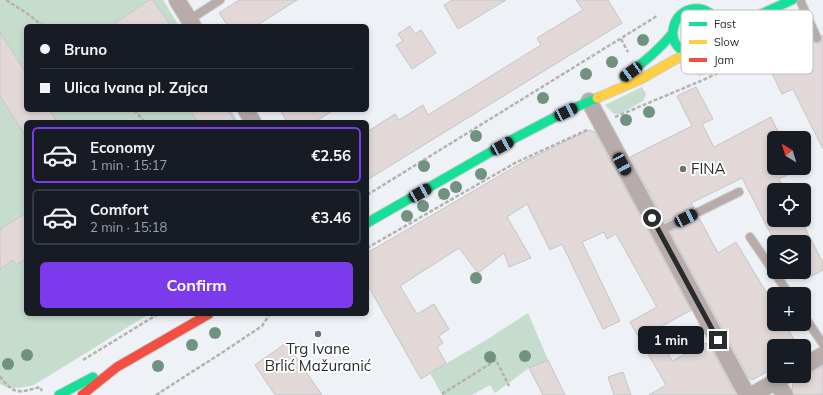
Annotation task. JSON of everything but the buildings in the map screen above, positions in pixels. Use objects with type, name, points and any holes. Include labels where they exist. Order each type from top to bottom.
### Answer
[{"type":"main road","points":[[690,0],[704,10]]},
{"type":"main road","points":[[752,8],[794,0]]},
{"type":"main road","points":[[772,10],[794,0]]},
{"type":"main road","points":[[686,10],[693,8],[704,10]]},
{"type":"main road","points":[[681,13],[675,16],[672,34],[677,46],[681,50]]},
{"type":"main road","points":[[591,100],[636,68],[658,50],[672,34]]},
{"type":"main road","points":[[369,222],[531,130],[591,100],[642,79],[681,57]]},
{"type":"main road","points":[[60,395],[92,377],[117,367],[206,316]]},
{"type":"main road","points":[[82,395],[117,367]]},
{"type":"street","points":[[177,0],[191,23]]},
{"type":"street","points":[[591,100],[747,395]]},
{"type":"street","points":[[811,362],[823,355]]},
{"type":"street","points":[[752,395],[773,383]]},
{"type":"street","points":[[781,383],[785,395]]},
{"type":"lane","points":[[191,23],[220,0]]},
{"type":"lane","points":[[794,0],[800,10]]},
{"type":"lane","points":[[813,31],[817,38]]},
{"type":"lane","points":[[660,231],[739,192]]},
{"type":"lane","points":[[750,237],[784,287]]},
{"type":"lane","points":[[811,326],[823,344]]},
{"type":"path","points":[[6,0],[40,24]]},
{"type":"path","points":[[369,194],[661,14]]},
{"type":"path","points":[[136,112],[143,120]]},
{"type":"path","points":[[79,362],[155,316]]},
{"type":"path","points":[[156,395],[262,326],[269,316]]},
{"type":"path","points":[[442,394],[496,360],[509,386]]},
{"type":"path","points":[[0,376],[6,385],[13,390],[23,392],[40,387],[46,383]]},
{"type":"path","points":[[40,387],[45,395]]},
{"type":"green space","points":[[0,0],[149,0],[114,24],[24,24],[24,112],[232,112],[237,120],[24,120],[24,316],[146,316],[34,385],[17,388],[0,384]]},
{"type":"green space","points":[[153,0],[163,0],[178,24],[170,24]]},
{"type":"green space","points":[[642,87],[646,94],[643,101],[620,114],[614,114],[605,105]]},
{"type":"green space","points":[[528,313],[548,360],[529,368],[495,393],[490,385],[472,395],[442,395],[430,373],[483,342]]},
{"type":"traffic: fast","points":[[770,10],[792,0]]},
{"type":"traffic: fast","points":[[688,10],[703,10]]},
{"type":"traffic: fast","points":[[681,15],[676,21],[673,31],[675,42],[681,50]]},
{"type":"traffic: fast","points":[[624,77],[650,57],[672,34]]},
{"type":"traffic: fast","points":[[369,222],[515,138],[565,112],[597,98]]},
{"type":"traffic: fast","points":[[59,395],[93,377]]},
{"type":"traffic: slow","points":[[597,98],[641,79],[681,57]]},
{"type":"traffic: jam","points":[[82,395],[117,367],[206,316]]},
{"type":"place","name":"FINA","points":[[683,169]]},
{"type":"place","name":"Trg Ivane Brlić Mažuranić","points":[[318,334]]},
{"type":"route","points":[[652,218],[718,340]]}]
